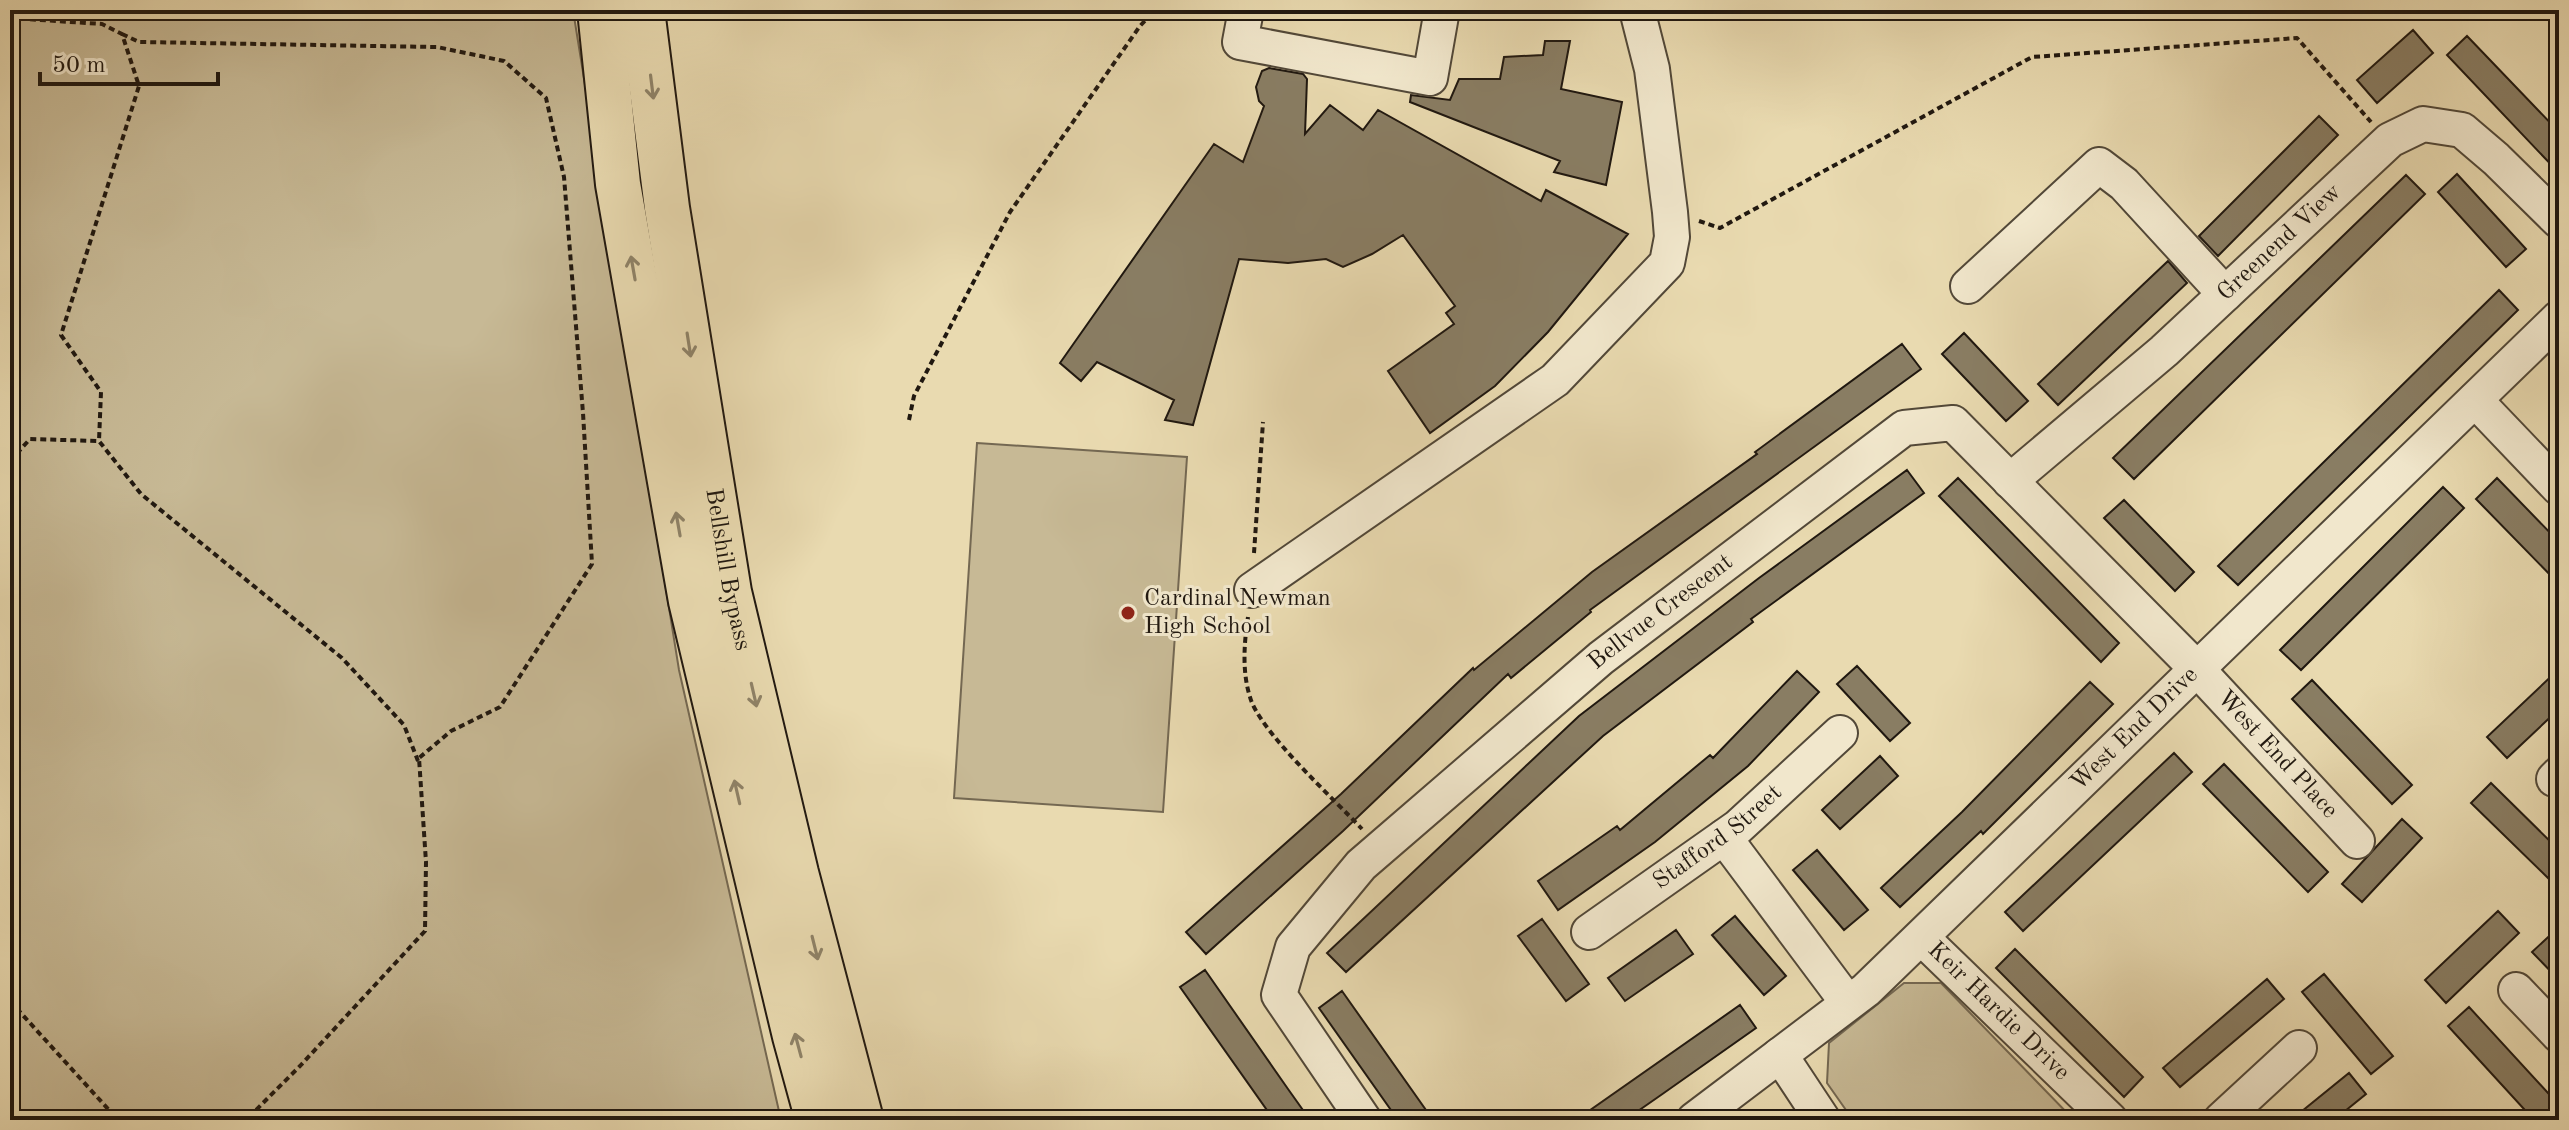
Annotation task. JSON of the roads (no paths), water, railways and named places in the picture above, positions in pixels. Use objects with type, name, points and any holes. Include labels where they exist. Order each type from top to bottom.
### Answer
[{"type":"highway","name":"Bellshill Bypass","points":[[600,10],[618,184],[691,601],[818,1120]]},
{"type":"highway","name":"Bellshill Bypass","points":[[642,10],[667,208],[729,592],[796,873],[861,1120]]},
{"type":"street","points":[[1243,26],[1430,78],[1442,10]]},
{"type":"street","points":[[1252,590],[1555,380],[1667,263],[1672,237],[1670,212],[1652,69],[1637,10]]},
{"type":"street","name":"Greenend View","points":[[2010,481],[2164,351],[2390,140],[2423,124],[2462,130],[2559,221]]},
{"type":"street","points":[[1968,286],[2099,165],[2124,184],[2225,294]]},
{"type":"street","name":"West End Drive","points":[[1694,1120],[1848,1003],[1922,938],[2559,318]]},
{"type":"street","points":[[2475,400],[2559,488]]},
{"type":"street","name":"Bellvue Crescent","points":[[1364,1120],[1279,995],[1293,947],[1361,865],[1601,658],[1904,428],[1953,423],[2196,668]]},
{"type":"street","name":"West End Place","points":[[2196,668],[2357,841]]},
{"type":"street","name":"Stafford Street","points":[[1589,932],[1738,827],[1840,733]]},
{"type":"street","points":[[1724,837],[1848,1003]]},
{"type":"street","name":"Keir Hardie Drive","points":[[1922,938],[2110,1120]]},
{"type":"street","points":[[2516,990],[2559,1035]]},
{"type":"street","points":[[2221,1120],[2299,1048]]},
{"type":"street","points":[[1780,1055],[1823,1120]]},
{"type":"place","name":"Cardinal Newman High School","points":[[1128,613]]}]
